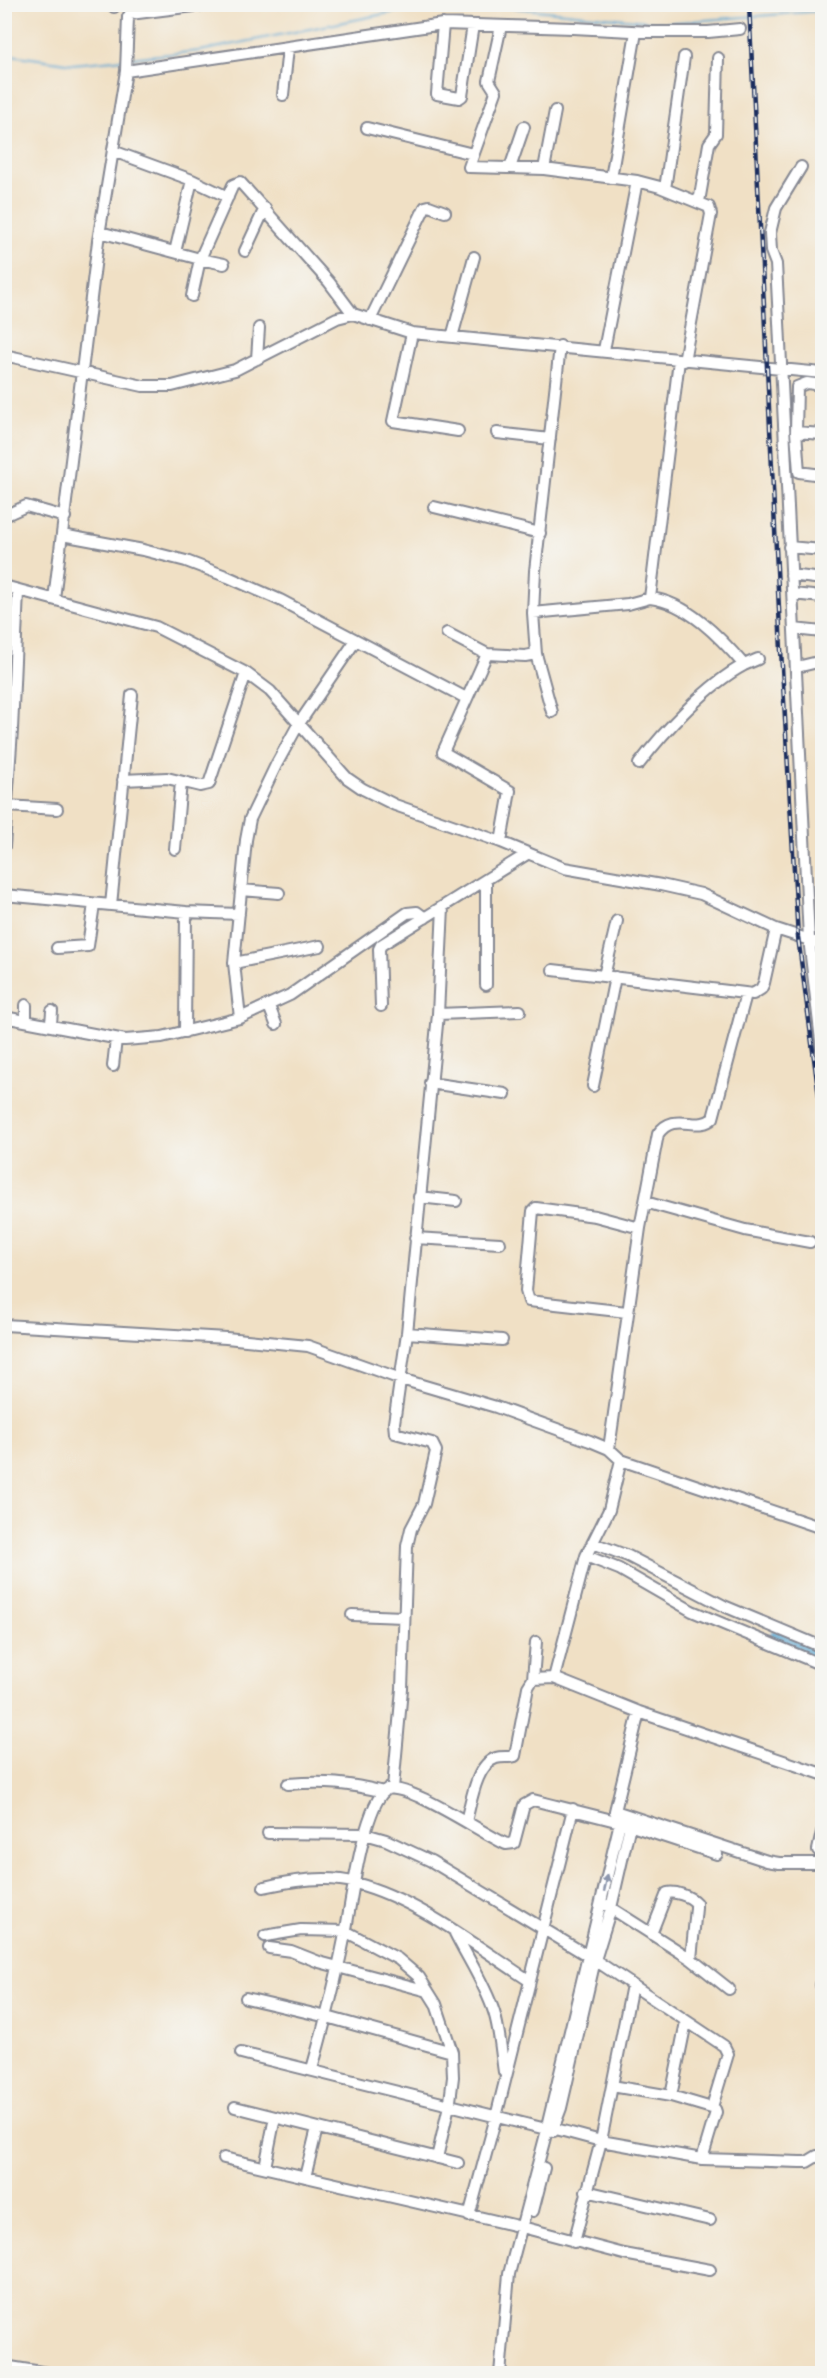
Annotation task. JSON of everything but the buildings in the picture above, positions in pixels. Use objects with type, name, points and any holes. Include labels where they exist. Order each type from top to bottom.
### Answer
[{"type":"street","points":[[54,599],[100,232],[126,67],[127,21],[130,14],[159,7],[210,4]]},
{"type":"street","points":[[126,67],[288,48],[443,24],[636,32],[708,32],[740,29]]},
{"type":"street","points":[[443,24],[437,94],[459,98],[462,96],[473,25]]},
{"type":"street","points":[[501,26],[489,81],[496,92],[469,165],[470,168],[544,169],[637,181],[699,202],[709,207],[711,214],[682,360],[650,597]]},
{"type":"street","points":[[612,178],[636,32]]},
{"type":"street","points":[[283,95],[288,48]]},
{"type":"street","points":[[665,189],[684,57]]},
{"type":"street","points":[[699,202],[709,144],[716,134],[718,58]]},
{"type":"street","points":[[544,169],[555,111]]},
{"type":"street","points":[[510,168],[524,127]]},
{"type":"street","points":[[367,128],[473,154]]},
{"type":"street","points":[[113,151],[192,180],[228,197]]},
{"type":"street","points":[[801,167],[777,208],[770,233],[771,251],[776,264],[809,939],[822,1050]]},
{"type":"street","points":[[175,252],[192,180]]},
{"type":"street","points":[[604,350],[637,181]]},
{"type":"street","points":[[192,296],[200,259],[233,184],[240,182],[329,282],[353,314]]},
{"type":"street","points":[[370,320],[425,207],[429,206],[445,212]]},
{"type":"street","points":[[244,251],[265,208]]},
{"type":"street","points":[[100,232],[224,264]]},
{"type":"street","points":[[452,337],[474,257]]},
{"type":"street","points":[[4,355],[143,386],[172,386],[218,375],[257,359],[337,318],[353,314],[412,333],[822,373]]},
{"type":"street","points":[[257,359],[259,328]]},
{"type":"street","points":[[412,333],[393,421],[458,430]]},
{"type":"street","points":[[552,712],[531,655],[540,533],[560,346]]},
{"type":"street","points":[[822,385],[807,383],[797,387],[796,432],[799,472],[822,475]]},
{"type":"street","points":[[796,432],[822,434]]},
{"type":"street","points":[[497,433],[550,439]]},
{"type":"street","points":[[4,516],[26,506],[65,517]]},
{"type":"street","points":[[434,507],[540,533]]},
{"type":"street","points":[[62,535],[131,547],[201,566],[266,592],[466,698]]},
{"type":"street","points":[[789,547],[822,550]]},
{"type":"street","points":[[791,575],[822,579]]},
{"type":"street","points":[[4,586],[156,627],[246,673],[270,691],[340,771],[363,789],[395,805],[505,843],[564,867],[701,894],[776,929],[822,944]]},
{"type":"street","points":[[4,847],[8,730],[18,591]]},
{"type":"street","points":[[793,594],[822,597]]},
{"type":"street","points":[[533,613],[628,604],[650,597],[669,603],[693,615],[742,662]]},
{"type":"street","points":[[794,629],[822,632]]},
{"type":"street","points":[[447,633],[487,654],[531,655]]},
{"type":"street","points":[[240,1018],[234,963],[250,819],[298,725],[356,640]]},
{"type":"street","points":[[487,654],[443,752],[510,791],[505,843]]},
{"type":"street","points":[[639,764],[651,748],[722,678],[742,662],[758,659]]},
{"type":"street","points":[[797,666],[822,661]]},
{"type":"street","points":[[123,780],[167,778],[200,786],[208,784],[246,673]]},
{"type":"street","points":[[111,905],[132,695]]},
{"type":"street","points":[[175,849],[182,782]]},
{"type":"street","points":[[7,806],[57,809]]},
{"type":"street","points":[[381,1006],[380,946],[421,915],[443,907],[486,880],[524,852]]},
{"type":"street","points":[[486,880],[486,985]]},
{"type":"street","points":[[241,890],[279,893]]},
{"type":"street","points":[[4,895],[186,912],[239,914]]},
{"type":"street","points":[[57,948],[88,946],[94,904]]},
{"type":"street","points":[[312,2069],[327,2017],[353,1882],[365,1834],[378,1801],[388,1790],[402,1689],[406,1550],[413,1524],[420,1514],[427,1494],[435,1447],[432,1443],[399,1436],[394,1430],[406,1337],[438,1014],[443,907]]},
{"type":"street","points":[[185,1032],[186,912]]},
{"type":"street","points":[[4,1017],[51,1024],[116,1045],[272,1013],[290,995],[407,914],[421,915]]},
{"type":"street","points":[[593,1086],[617,921]]},
{"type":"street","points":[[553,970],[713,988],[746,994],[758,992],[764,983],[776,929]]},
{"type":"street","points":[[234,963],[320,946]]},
{"type":"street","points":[[609,1449],[627,1312],[655,1145],[663,1128],[677,1122],[706,1123],[713,1118],[746,994]]},
{"type":"street","points":[[26,1005],[26,1021]]},
{"type":"street","points":[[51,1024],[52,1011]]},
{"type":"street","points":[[438,1014],[520,1011]]},
{"type":"street","points":[[113,1066],[116,1045]]},
{"type":"street","points":[[430,1083],[506,1094]]},
{"type":"street","points":[[419,1197],[456,1201]]},
{"type":"street","points":[[645,1202],[745,1230],[810,1242]]},
{"type":"street","points":[[627,1312],[529,1301],[526,1291],[533,1210],[536,1208],[595,1216],[640,1227]]},
{"type":"street","points":[[415,1238],[500,1243]]},
{"type":"street","points":[[4,1325],[300,1345],[401,1379],[496,1407],[609,1449],[621,1460],[822,1528]]},
{"type":"street","points":[[406,1337],[502,1340]]},
{"type":"street","points":[[554,1678],[589,1550],[609,1510],[621,1460]]},
{"type":"street","points":[[589,1550],[628,1556],[724,1606],[822,1647]]},
{"type":"street","points":[[589,1550],[692,1611],[822,1665]]},
{"type":"street","points":[[352,1615],[403,1617]]},
{"type":"street","points":[[466,1821],[480,1773],[485,1764],[495,1758],[515,1756],[526,1692],[532,1679],[536,1642]]},
{"type":"street","points":[[532,1679],[554,1678],[639,1712],[822,1774]]},
{"type":"street","points":[[500,2373],[509,2274],[520,2236],[539,2190],[550,2127],[606,1905],[639,1712]]},
{"type":"street","points":[[288,1784],[324,1781],[354,1784],[416,1796],[466,1821],[501,1842],[511,1845],[516,1839],[524,1805],[529,1801],[620,1818],[767,1861],[822,1863]]},
{"type":"street","points":[[469,2217],[573,1809]]},
{"type":"street","points":[[620,1818],[717,1854]]},
{"type":"street","points":[[818,1850],[822,1832]]},
{"type":"street","points":[[268,1833],[365,1834],[387,1840],[431,1861],[591,1958],[727,2050],[712,2107]]},
{"type":"street","points":[[264,1887],[307,1880],[353,1882],[411,1906],[530,1981]]},
{"type":"street","points":[[651,1935],[667,1893],[672,1892],[692,1899],[696,1903],[696,1908],[691,1959]]},
{"type":"street","points":[[606,1905],[691,1959],[729,1989]]},
{"type":"street","points":[[265,1936],[316,1929],[345,1931],[410,1967],[436,2004],[452,2052],[448,2102],[437,2158]]},
{"type":"street","points":[[291,1951],[292,1932]]},
{"type":"street","points":[[454,1932],[494,2012],[505,2079]]},
{"type":"street","points":[[269,1948],[291,1951],[428,1991]]},
{"type":"street","points":[[574,2242],[601,2140],[632,1985]]},
{"type":"street","points":[[246,1998],[327,2017],[452,2052]]},
{"type":"street","points":[[670,2096],[686,2022]]},
{"type":"street","points":[[241,2053],[601,2140],[702,2159],[807,2162],[817,2156],[822,2157]]},
{"type":"street","points":[[612,2086],[670,2096],[712,2107],[716,2112],[702,2159]]},
{"type":"street","points":[[235,2107],[458,2163]]},
{"type":"street","points":[[265,2167],[275,2117]]},
{"type":"street","points":[[305,2177],[317,2128]]},
{"type":"street","points":[[224,2157],[469,2217],[520,2236],[574,2242],[710,2271]]},
{"type":"street","points":[[586,2192],[710,2220]]},
{"type":"street","points":[[4,2366],[32,2372],[54,2373]]},
{"type":"waterway","points":[[129,58],[200,51],[409,9],[496,6],[665,23],[822,11]]},
{"type":"waterway","points":[[4,54],[73,64],[124,59]]},
{"type":"waterway","points":[[777,1636],[822,1656]]},
{"type":"railway","points":[[749,4],[781,650],[798,937],[822,1119]]}]
